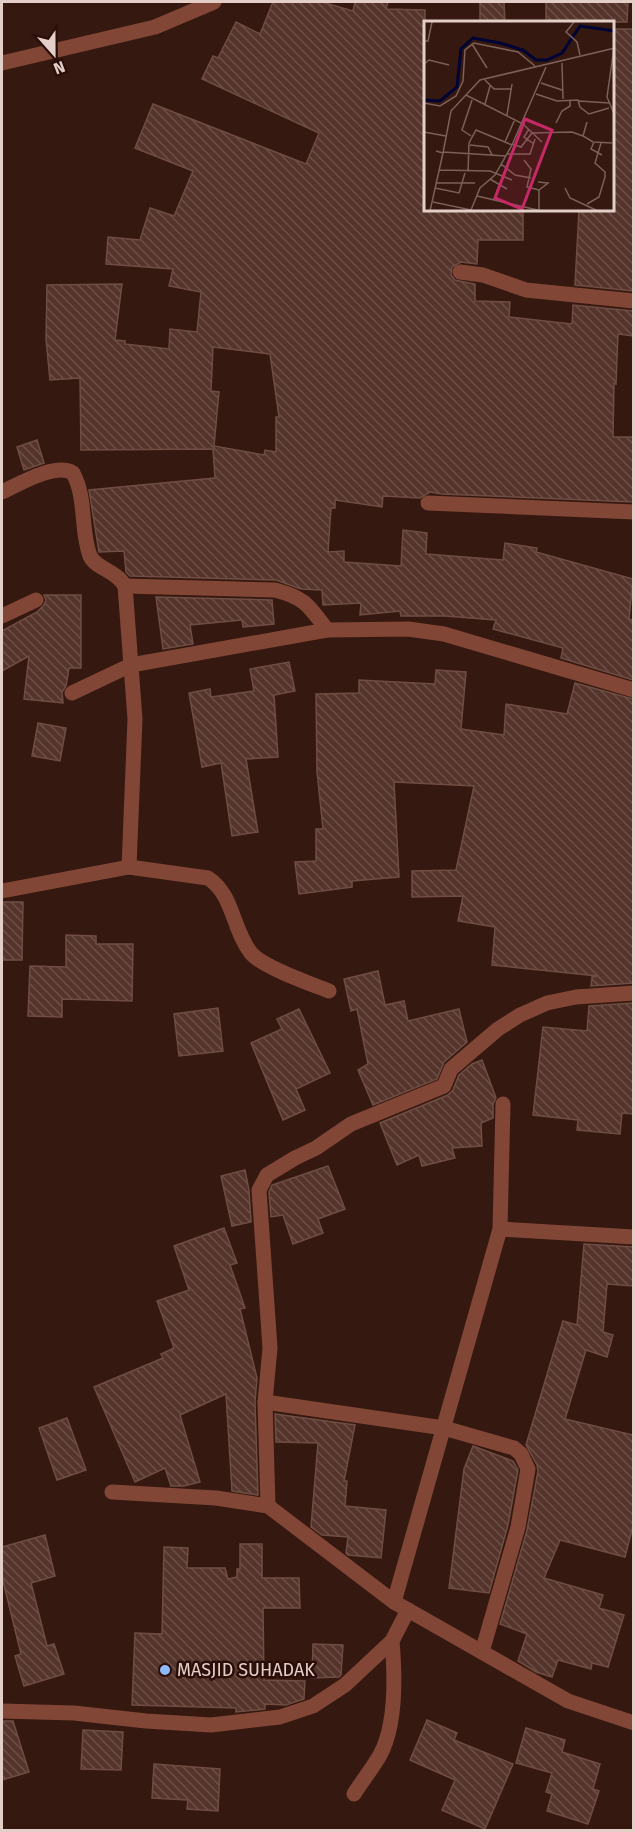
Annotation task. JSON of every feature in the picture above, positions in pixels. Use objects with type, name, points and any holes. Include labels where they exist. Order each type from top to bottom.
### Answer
[{"type":"street","points":[[2,63],[155,27],[214,2]]},
{"type":"street","points":[[460,272],[483,275],[526,290],[633,301]]},
{"type":"street","points":[[2,492],[48,471],[63,469],[73,473],[81,492],[90,555],[97,564],[119,577],[125,586],[135,719],[129,867]]},
{"type":"street","points":[[428,503],[633,512]]},
{"type":"street","points":[[125,586],[275,590],[295,595],[308,604],[327,630]]},
{"type":"street","points":[[2,616],[36,600]]},
{"type":"street","points":[[72,693],[131,665],[327,630],[408,629],[444,634],[633,690]]},
{"type":"street","points":[[2,891],[129,867],[208,878],[218,884],[226,897],[239,932],[256,959],[329,992]]},
{"type":"street","points":[[268,1506],[265,1402],[270,1348],[259,1190],[267,1175],[316,1148],[351,1124],[444,1086],[451,1069],[498,1029],[520,1015],[547,1003],[576,997],[633,993]]},
{"type":"street","points":[[394,1602],[500,1229],[503,1104]]},
{"type":"street","points":[[500,1229],[633,1237]]},
{"type":"street","points":[[265,1402],[444,1428],[514,1448],[521,1454],[528,1469],[518,1527],[482,1652]]},
{"type":"street","points":[[112,1492],[216,1498],[268,1506],[394,1602],[568,1701],[633,1723]]},
{"type":"street","points":[[2,1711],[74,1713],[211,1725],[280,1717],[313,1706],[345,1685],[392,1641],[408,1610]]},
{"type":"street","points":[[354,1794],[381,1754],[389,1729],[395,1676],[392,1641]]},
{"type":"building","points":[[273,2],[322,2],[353,11],[355,2],[388,2],[386,9],[425,10],[424,212],[523,212],[523,240],[478,240],[477,264],[461,262],[452,267],[451,275],[455,280],[475,284],[475,301],[510,302],[509,317],[572,324],[573,305],[633,311],[633,336],[618,334],[613,437],[633,437],[633,502],[430,492],[420,498],[383,496],[382,507],[335,500],[335,508],[331,508],[328,552],[344,551],[344,562],[401,566],[403,530],[427,533],[426,554],[503,560],[505,543],[537,548],[536,552],[633,579],[629,619],[633,620],[633,680],[561,658],[563,648],[493,629],[496,620],[445,616],[401,616],[400,611],[360,615],[361,603],[323,605],[322,590],[301,589],[276,580],[130,576],[126,572],[124,551],[99,552],[89,490],[215,478],[213,449],[81,450],[80,378],[50,380],[46,339],[47,285],[122,284],[115,340],[125,341],[125,344],[169,349],[170,329],[197,332],[201,292],[169,286],[173,269],[106,264],[108,237],[140,240],[150,208],[174,216],[193,171],[135,148],[153,104],[306,164],[319,133],[202,79],[213,56],[218,58],[236,22],[260,34]],"holes":[[[213,347],[270,354],[279,417],[276,417],[276,452],[265,450],[264,455],[214,446],[219,392],[211,391]]]},
{"type":"building","points":[[480,2],[504,2],[505,21],[480,21]]},
{"type":"building","points":[[546,2],[628,2],[627,22],[546,21]]},
{"type":"building","points":[[614,29],[633,29],[633,291],[575,285],[579,212],[614,212]]},
{"type":"building","points":[[37,440],[44,463],[24,470],[17,447]]},
{"type":"building","points":[[44,595],[81,595],[81,668],[69,668],[66,686],[62,692],[63,703],[24,699],[29,656],[2,671],[2,631],[37,612],[44,605],[46,600]]},
{"type":"building","points":[[156,597],[272,600],[274,624],[243,627],[242,620],[190,625],[193,644],[163,649]]},
{"type":"building","points":[[289,662],[295,691],[274,695],[278,757],[246,759],[258,832],[232,836],[221,763],[202,767],[189,693],[210,689],[211,697],[254,691],[250,669]]},
{"type":"building","points":[[436,670],[466,672],[461,729],[504,735],[506,704],[567,714],[575,683],[633,699],[633,983],[591,986],[592,977],[598,976],[492,965],[495,927],[458,921],[463,896],[412,897],[412,871],[456,870],[474,786],[394,782],[399,877],[352,881],[352,887],[299,894],[295,862],[316,861],[316,829],[323,829],[317,771],[316,694],[359,693],[359,680],[435,684]]},
{"type":"building","points":[[38,723],[66,728],[60,761],[32,756]]},
{"type":"building","points":[[2,902],[23,902],[22,960],[2,960]]},
{"type":"building","points":[[66,935],[96,936],[96,944],[133,944],[132,1001],[62,999],[62,1017],[28,1016],[30,966],[66,967]]},
{"type":"building","points":[[378,971],[385,1005],[404,1001],[408,1021],[459,1009],[467,1042],[444,1062],[437,1079],[373,1105],[358,1070],[368,1064],[357,1009],[351,1011],[344,979]]},
{"type":"building","points":[[633,1003],[633,1114],[622,1113],[620,1134],[577,1130],[578,1120],[533,1115],[543,1027],[587,1031],[589,1006]]},
{"type":"building","points":[[218,1008],[223,1051],[179,1056],[174,1014]]},
{"type":"building","points":[[299,1009],[330,1073],[296,1089],[305,1110],[283,1120],[251,1043],[282,1029],[277,1019]]},
{"type":"building","points":[[482,1060],[496,1098],[493,1104],[493,1118],[481,1123],[482,1146],[452,1148],[455,1158],[422,1166],[419,1155],[397,1165],[380,1123],[448,1095],[453,1090],[459,1075],[472,1064]]},
{"type":"building","points":[[328,1166],[345,1209],[318,1219],[323,1233],[293,1244],[283,1215],[271,1217],[269,1192],[272,1185]]},
{"type":"building","points":[[245,1170],[251,1222],[232,1226],[221,1176]]},
{"type":"building","points":[[224,1228],[237,1263],[230,1265],[245,1308],[240,1309],[257,1378],[255,1402],[258,1495],[232,1491],[226,1394],[180,1415],[200,1482],[171,1486],[165,1468],[135,1482],[94,1387],[163,1358],[161,1354],[174,1348],[157,1301],[189,1290],[174,1246]]},
{"type":"building","points":[[584,1244],[633,1247],[633,1286],[607,1284],[603,1332],[613,1335],[607,1357],[586,1350],[565,1419],[633,1435],[633,1526],[625,1557],[560,1540],[544,1578],[603,1595],[599,1608],[624,1615],[608,1667],[592,1663],[591,1669],[558,1660],[552,1677],[536,1672],[518,1661],[527,1634],[500,1624],[527,1530],[538,1471],[526,1445],[563,1321],[577,1325]]},
{"type":"building","points":[[275,1414],[355,1425],[344,1481],[347,1481],[345,1506],[386,1510],[381,1558],[348,1555],[346,1553],[348,1537],[322,1535],[311,1527],[318,1443],[276,1442]]},
{"type":"building","points":[[67,1418],[86,1470],[57,1480],[39,1428]]},
{"type":"building","points":[[473,1446],[513,1461],[518,1470],[508,1525],[489,1593],[449,1588],[464,1469]]},
{"type":"building","points":[[45,1535],[55,1576],[31,1583],[47,1646],[54,1644],[64,1674],[24,1686],[15,1656],[21,1654],[2,1577],[2,1547]]},
{"type":"building","points":[[240,1544],[262,1544],[262,1578],[299,1578],[300,1608],[263,1608],[264,1680],[305,1681],[304,1699],[286,1705],[265,1704],[265,1709],[236,1712],[236,1708],[132,1705],[135,1633],[162,1634],[164,1547],[188,1548],[187,1568],[225,1568],[228,1579],[237,1577],[237,1569],[240,1569]]},
{"type":"building","points":[[313,1644],[343,1645],[339,1677],[312,1678]]},
{"type":"building","points":[[427,1720],[457,1733],[454,1740],[513,1764],[485,1829],[442,1810],[455,1780],[410,1760]]},
{"type":"building","points":[[2,1721],[13,1721],[29,1772],[2,1780]]},
{"type":"building","points":[[526,1728],[565,1740],[562,1752],[600,1764],[593,1789],[599,1791],[588,1824],[547,1811],[552,1794],[546,1792],[552,1773],[516,1763]]},
{"type":"building","points":[[83,1730],[123,1732],[121,1770],[81,1769]]},
{"type":"building","points":[[154,1764],[220,1769],[218,1811],[187,1809],[188,1800],[152,1798]]},
{"type":"place","name":"MASJID SUHADAK","points":[[165,1670]]}]
